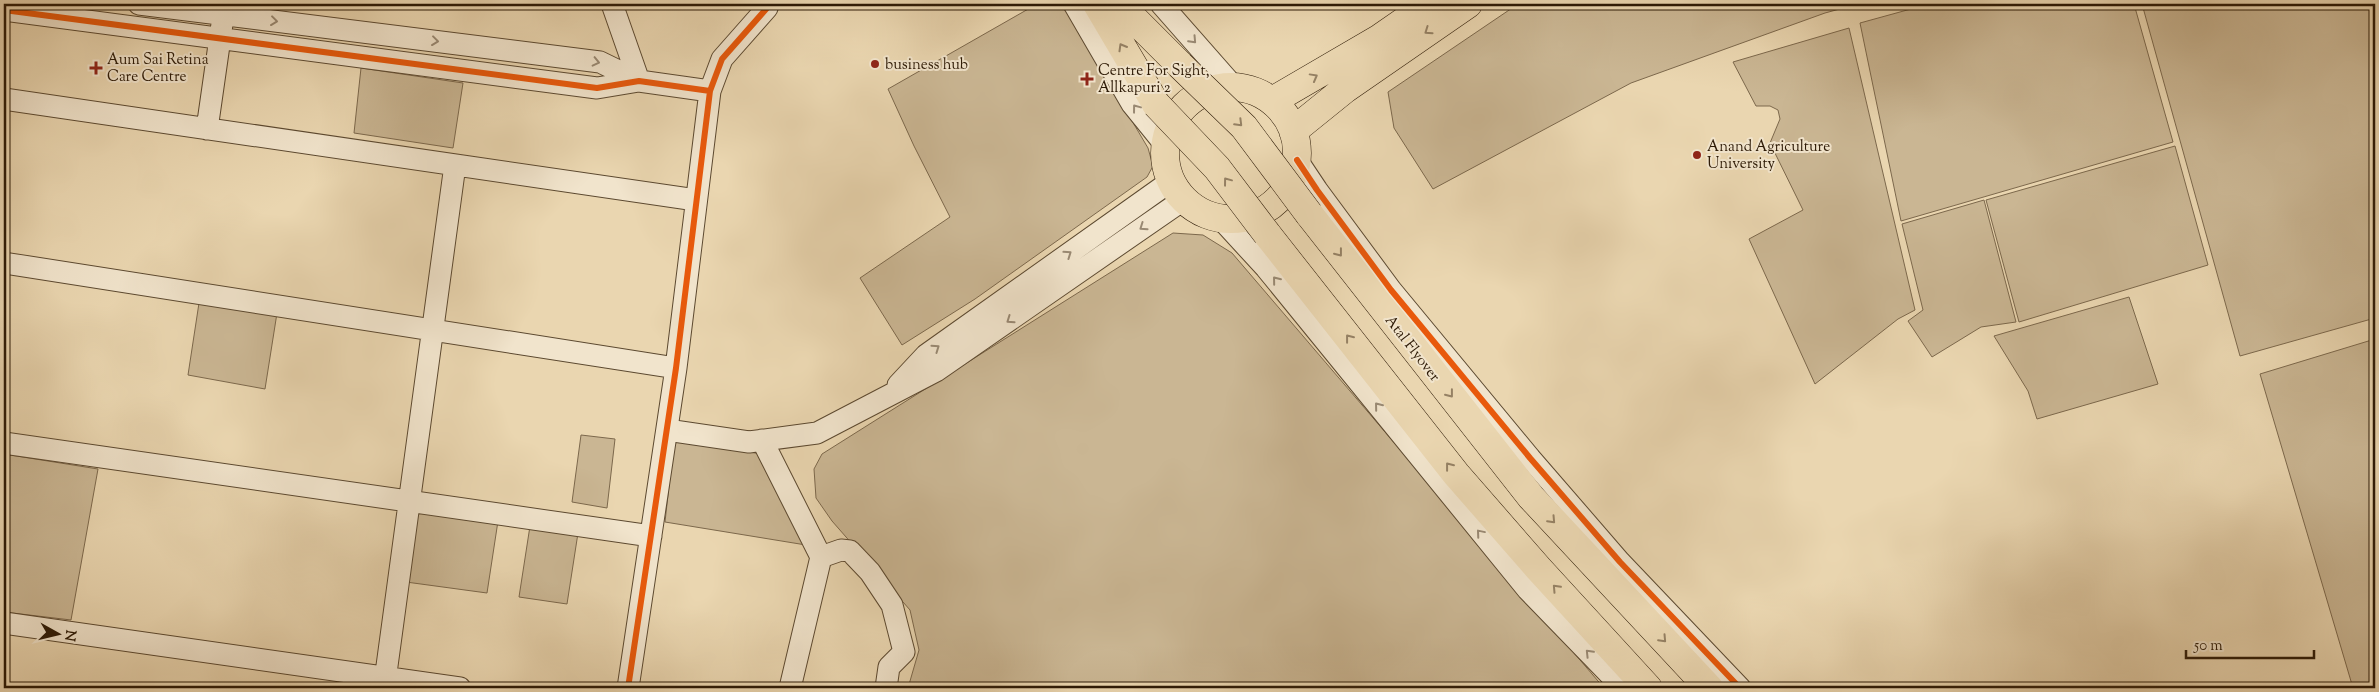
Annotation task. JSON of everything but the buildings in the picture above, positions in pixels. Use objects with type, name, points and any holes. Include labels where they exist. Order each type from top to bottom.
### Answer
[{"type":"main road","points":[[1097,4],[1156,104],[1217,168],[1266,234],[1456,474],[1538,568],[1648,688]]},
{"type":"main road","name":"Atal Flyover","points":[[1124,4],[1132,18],[1244,128],[1348,265],[1531,497],[1709,688]]},
{"type":"main road","points":[[1272,101],[1372,43],[1429,4]]},
{"type":"main road","points":[[1293,131],[1345,89],[1468,4]]},
{"type":"main road","points":[[1234,86],[1256,91],[1272,101],[1288,119],[1296,139],[1298,160],[1292,181],[1280,199],[1262,212],[1242,219],[1221,219],[1200,212],[1177,190],[1165,159],[1166,146],[1167,136],[1177,116],[1192,99],[1212,89],[1234,86]]},
{"type":"street","points":[[139,4],[224,9],[600,62],[639,81]]},
{"type":"street","points":[[612,4],[639,81]]},
{"type":"street","points":[[628,688],[676,368],[710,91],[722,59],[767,8],[768,4]]},
{"type":"street","points":[[1074,4],[1132,104],[1166,146]]},
{"type":"street","points":[[1161,4],[1234,86]]},
{"type":"street","points":[[206,129],[224,9]]},
{"type":"street","points":[[4,10],[597,88],[639,81],[710,91]]},
{"type":"street","points":[[4,99],[696,200]]},
{"type":"street","points":[[1298,160],[1317,190],[1391,290],[1530,458],[1620,562],[1740,688]]},
{"type":"street","points":[[385,683],[455,165]]},
{"type":"street","points":[[667,430],[749,442],[817,433],[936,371],[1177,190]]},
{"type":"street","points":[[1221,219],[1266,268],[1528,590],[1623,688]]},
{"type":"street","points":[[4,263],[676,368]]},
{"type":"street","points":[[762,440],[821,557],[790,688]]},
{"type":"street","points":[[4,443],[651,536]]},
{"type":"street","points":[[821,557],[840,550],[850,551],[870,572],[892,605],[904,652],[889,667],[886,688]]},
{"type":"street","points":[[4,622],[385,683],[460,688]]},
{"type":"shaded area","points":[[1037,4],[1063,4],[1148,148],[1153,166],[1147,177],[975,299],[902,345],[860,278],[950,217],[888,89]]},
{"type":"shaded area","points":[[1518,4],[1858,4],[1825,13],[1631,83],[1433,189],[1394,128],[1388,92]]},
{"type":"shaded area","points":[[1929,4],[2134,4],[2173,142],[1901,221],[1860,23]]},
{"type":"shaded area","points":[[2142,4],[2375,4],[2375,318],[2240,356]]},
{"type":"shaded area","points":[[1849,28],[1915,310],[1898,319],[1815,384],[1749,239],[1803,210],[1770,143],[1780,119],[1778,110],[1770,106],[1756,106],[1733,62]]},
{"type":"shaded area","points":[[361,68],[463,83],[453,148],[354,133]]},
{"type":"shaded area","points":[[2175,146],[2208,265],[2019,322],[1986,200]]},
{"type":"shaded area","points":[[1984,200],[2016,322],[1981,327],[1932,357],[1908,321],[1923,310],[1902,224]]},
{"type":"shaded area","points":[[1173,233],[1203,235],[1232,253],[1604,688],[908,688],[919,650],[910,610],[832,521],[816,498],[814,469],[822,454]]},
{"type":"shaded area","points":[[2129,297],[2158,384],[2037,419],[2028,391],[1994,336]]},
{"type":"shaded area","points":[[199,303],[277,313],[265,389],[188,375]]},
{"type":"shaded area","points":[[2375,339],[2375,688],[2353,688],[2260,374]]},
{"type":"shaded area","points":[[581,435],[615,439],[607,508],[572,502]]},
{"type":"shaded area","points":[[674,441],[762,454],[806,545],[665,522]]},
{"type":"shaded area","points":[[4,454],[98,469],[71,620],[4,612]]},
{"type":"shaded area","points":[[417,510],[498,521],[487,593],[406,582]]},
{"type":"shaded area","points":[[530,526],[578,533],[567,604],[519,597]]},
{"type":"cycle path","points":[[628,688],[676,368],[710,91],[722,59],[767,8],[768,4]]},
{"type":"cycle path","points":[[4,10],[597,88],[639,81],[710,91]]},
{"type":"cycle path","points":[[1297,160],[1391,290],[1530,458],[1620,562],[1740,688]]},
{"type":"place","name":"business hub","points":[[875,64]]},
{"type":"place","name":"Aum Sai Retina Care Centre","points":[[96,68]]},
{"type":"place","name":"Centre For Sight, Allkapuri 2","points":[[1087,79]]},
{"type":"place","name":"Anand Agriculture University","points":[[1697,155]]}]
